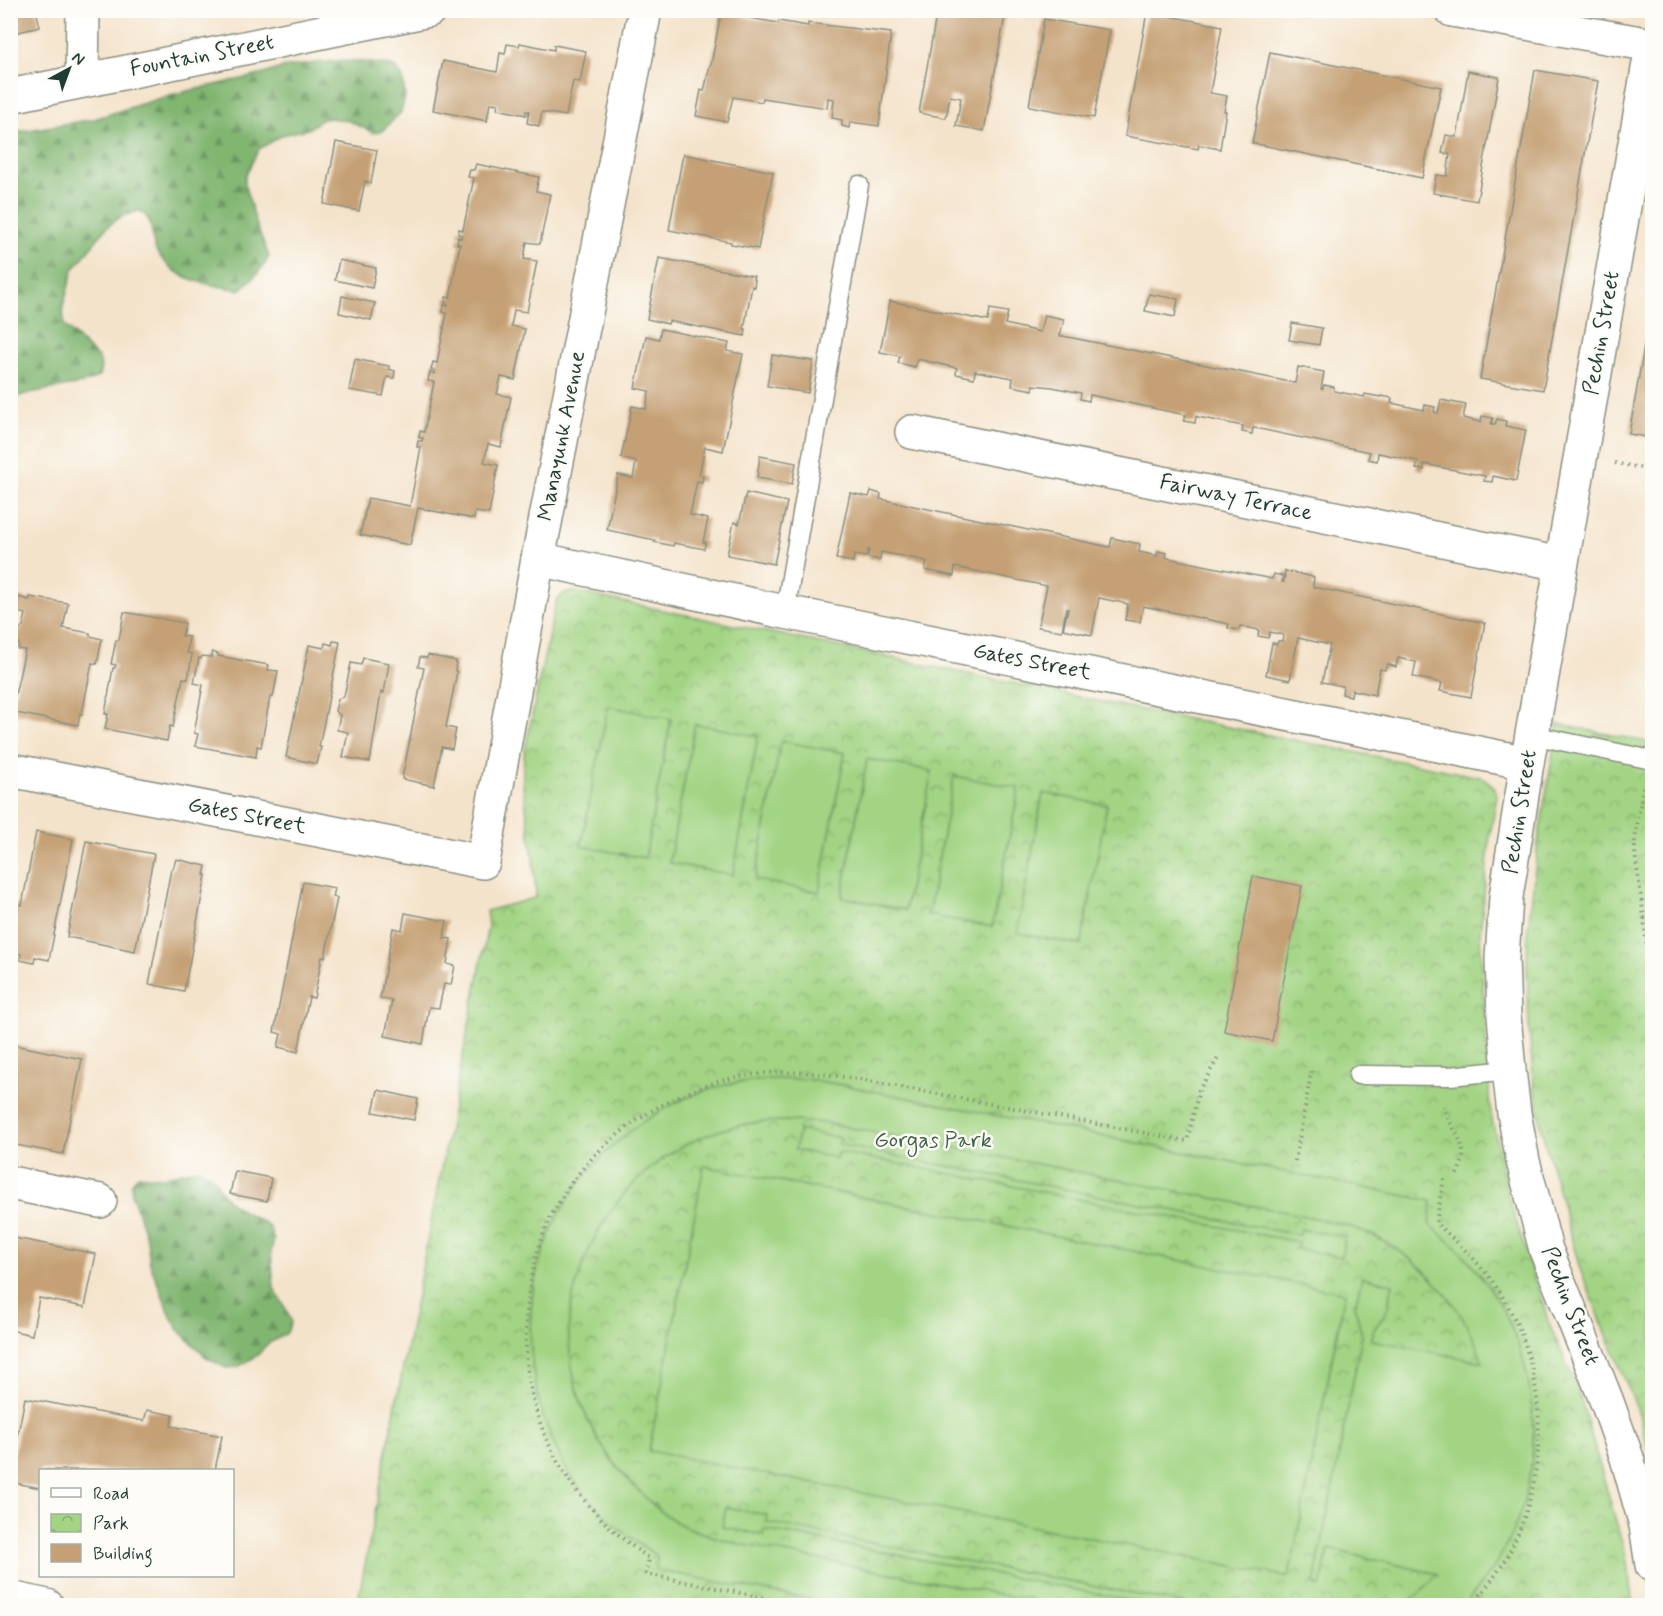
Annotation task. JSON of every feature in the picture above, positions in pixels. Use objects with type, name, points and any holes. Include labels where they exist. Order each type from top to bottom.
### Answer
[{"type":"street","points":[[82,81],[83,10]]},
{"type":"street","name":"Fountain Street","points":[[10,96],[429,10]]},
{"type":"street","name":"Manayunk Avenue","points":[[483,862],[538,559],[645,10]]},
{"type":"street","points":[[1452,10],[1653,45]]},
{"type":"street","name":"Pechin Street","points":[[1653,45],[1530,749],[1506,897],[1502,958],[1509,1070],[1523,1161],[1546,1250],[1608,1402],[1627,1458],[1646,1525],[1653,1565]]},
{"type":"street","name":"Fairway Terrace","points":[[912,432],[1561,564]]},
{"type":"street","name":"Gates Street","points":[[538,559],[785,612],[1530,749]]},
{"type":"street","name":"Gates Street","points":[[10,770],[483,862]]},
{"type":"street","points":[[10,1183],[100,1201]]},
{"type":"street","points":[[10,1598],[47,1605]]},
{"type":"lane","points":[[785,612],[859,185]]},
{"type":"lane","points":[[1530,749],[1650,760]]},
{"type":"lane","points":[[1358,1075],[1440,1076],[1509,1070]]},
{"type":"path","points":[[1614,463],[1653,470]]},
{"type":"path","points":[[1650,760],[1635,839],[1635,854],[1653,1002]]},
{"type":"path","points":[[1644,918],[1653,917]]},
{"type":"path","points":[[805,1605],[646,1574],[649,1558],[609,1526],[580,1496],[547,1440],[533,1402],[526,1360],[526,1319],[531,1275],[543,1236],[558,1202],[581,1170],[630,1125],[670,1101],[710,1085],[767,1073],[807,1072],[859,1079],[1187,1141],[1199,1090],[1218,1058]]},
{"type":"path","points":[[1295,1161],[1312,1069]]},
{"type":"path","points":[[1440,1076],[1445,1111],[1463,1151],[1463,1161],[1456,1177]]},
{"type":"path","points":[[1444,1179],[1436,1223],[1463,1246],[1479,1264],[1506,1303],[1522,1335],[1532,1369],[1538,1404],[1540,1441],[1536,1477],[1527,1513],[1512,1547],[1494,1578],[1472,1605]]},
{"type":"green space","points":[[358,61],[392,66],[399,71],[403,79],[405,97],[401,112],[382,131],[374,133],[349,121],[322,119],[308,129],[282,135],[259,149],[245,176],[245,186],[269,256],[252,279],[240,290],[198,282],[179,274],[157,252],[148,218],[139,211],[122,216],[107,227],[73,270],[63,306],[64,325],[99,359],[101,367],[99,376],[79,384],[32,392],[11,399],[11,133],[94,119],[170,95],[264,74],[281,68],[322,62]]},
{"type":"green space","name":"Gorgas Park","points":[[570,592],[1480,777],[1493,786],[1497,796],[1490,835],[1480,934],[1490,1109],[1508,1196],[1550,1326],[1578,1390],[1626,1556],[1633,1605],[357,1606],[488,926],[486,911],[536,897],[523,785],[525,749],[556,601],[565,593]]},
{"type":"green space","points":[[608,706],[671,719],[645,858],[581,846]]},
{"type":"green space","points":[[695,724],[758,736],[733,875],[669,863]]},
{"type":"green space","points":[[1558,724],[1652,743],[1652,1469],[1639,1414],[1580,1269],[1542,1132],[1534,1087],[1529,1029],[1528,928],[1539,835]]},
{"type":"green space","points":[[781,741],[845,753],[819,892],[755,880]]},
{"type":"green space","points":[[867,759],[932,771],[905,910],[842,897]]},
{"type":"green space","points":[[954,776],[1019,788],[992,927],[928,915]]},
{"type":"green space","points":[[1043,793],[1107,805],[1081,945],[1017,933]]},
{"type":"green space","points":[[767,1079],[806,1079],[842,1085],[1432,1201],[1429,1224],[1469,1261],[1491,1290],[1509,1322],[1522,1356],[1530,1391],[1533,1427],[1531,1463],[1524,1499],[1512,1533],[1493,1569],[1466,1605],[1402,1605],[1417,1595],[1438,1574],[1328,1549],[1321,1586],[1314,1584],[1362,1335],[1355,1307],[1362,1277],[1393,1284],[1386,1313],[1372,1332],[1371,1340],[1482,1362],[1466,1323],[1441,1288],[1426,1272],[1392,1246],[1361,1231],[1321,1219],[826,1123],[781,1121],[736,1126],[682,1147],[658,1162],[637,1180],[603,1224],[589,1249],[569,1315],[574,1379],[579,1398],[595,1434],[605,1451],[630,1482],[659,1510],[685,1527],[739,1544],[1055,1605],[838,1605],[656,1570],[657,1556],[617,1527],[582,1491],[572,1478],[553,1442],[538,1397],[531,1350],[532,1302],[536,1275],[554,1225],[568,1200],[584,1176],[625,1135],[649,1118],[701,1092],[734,1083]]},
{"type":"green space","points":[[799,1130],[840,1138],[839,1145],[1299,1235],[1301,1229],[1345,1237],[1341,1257],[1297,1249],[1298,1242],[838,1152],[836,1158],[795,1150]]},
{"type":"green space","points":[[704,1166],[1345,1293],[1289,1577],[649,1451]]},
{"type":"green space","points":[[197,1168],[205,1171],[214,1179],[224,1196],[233,1205],[269,1226],[274,1240],[271,1251],[274,1288],[291,1321],[287,1333],[266,1345],[258,1355],[238,1367],[226,1368],[206,1357],[179,1330],[172,1319],[150,1264],[147,1240],[132,1195],[131,1184],[138,1175],[163,1177]]},
{"type":"green space","points":[[726,1507],[767,1515],[766,1522],[1190,1605],[1155,1605],[764,1529],[763,1535],[722,1527]]},
{"type":"building","points":[[10,10],[36,10],[40,27],[10,34]]},
{"type":"building","points":[[726,10],[744,14],[743,17],[778,23],[779,21],[808,26],[808,23],[891,33],[879,126],[850,122],[849,128],[842,126],[842,120],[832,118],[834,99],[828,98],[827,108],[763,98],[762,102],[733,97],[727,122],[696,116],[701,90],[704,91],[711,65],[721,13],[725,14]]},
{"type":"building","points":[[937,10],[980,10],[1005,16],[984,131],[956,126],[961,98],[950,96],[946,118],[919,113]]},
{"type":"building","points":[[1147,12],[1222,26],[1210,93],[1227,96],[1220,149],[1199,145],[1198,149],[1125,136]]},
{"type":"building","points":[[1044,19],[1110,30],[1094,118],[1029,106]]},
{"type":"building","points":[[520,43],[554,50],[554,45],[586,51],[580,82],[573,81],[566,116],[542,112],[539,126],[527,123],[529,111],[526,111],[526,115],[497,109],[498,104],[490,103],[487,121],[433,110],[443,61],[497,72],[500,53],[505,54],[507,44],[519,46]]},
{"type":"building","points":[[1270,52],[1441,87],[1422,178],[1252,143]]},
{"type":"building","points":[[1535,70],[1598,81],[1543,390],[1480,379]]},
{"type":"building","points":[[1468,71],[1499,77],[1477,201],[1433,193],[1436,175],[1447,176],[1450,154],[1442,153],[1446,135],[1457,137]]},
{"type":"building","points":[[336,142],[377,150],[371,183],[365,181],[359,211],[324,204]]},
{"type":"building","points":[[683,154],[773,172],[758,249],[669,230]]},
{"type":"building","points":[[476,164],[539,177],[536,191],[550,194],[540,244],[527,242],[526,247],[524,259],[537,261],[527,312],[514,310],[511,326],[525,329],[515,380],[501,377],[497,394],[511,397],[501,447],[488,444],[484,462],[498,465],[489,514],[475,512],[474,519],[418,508],[410,545],[360,535],[368,498],[410,506],[421,447],[417,447],[418,441],[422,441],[423,438],[419,438],[420,431],[424,432],[434,382],[428,381],[430,372],[435,374],[435,371],[431,370],[433,362],[437,363],[447,313],[443,312],[444,305],[448,306],[445,303],[446,297],[450,298],[460,244],[457,244],[458,237],[461,238],[462,235],[458,234],[459,229],[463,230],[474,178],[468,177],[470,170],[474,170]]},
{"type":"building","points":[[659,258],[754,276],[754,287],[752,286],[744,329],[746,329],[745,336],[647,319]]},
{"type":"building","points":[[339,260],[376,268],[372,288],[335,280]]},
{"type":"building","points":[[1149,294],[1178,299],[1175,317],[1145,311]]},
{"type":"building","points":[[342,296],[375,303],[371,320],[339,313]]},
{"type":"building","points":[[890,301],[988,321],[990,309],[1008,312],[1005,324],[1040,332],[1044,315],[1064,319],[1060,336],[1295,383],[1298,367],[1324,372],[1321,389],[1324,385],[1334,387],[1334,391],[1364,397],[1365,394],[1392,398],[1391,403],[1424,410],[1425,405],[1435,407],[1434,412],[1438,413],[1441,400],[1466,405],[1463,418],[1481,422],[1482,416],[1493,418],[1491,424],[1495,424],[1497,419],[1506,421],[1505,426],[1526,430],[1516,481],[1493,476],[1492,482],[1484,481],[1485,476],[1424,464],[1424,470],[1416,469],[1418,461],[1378,453],[1377,461],[1368,459],[1370,452],[1255,428],[1252,434],[1242,432],[1243,426],[1196,416],[1195,423],[1184,421],[1186,415],[1090,395],[1089,401],[1080,399],[1081,393],[1052,387],[1033,385],[1033,390],[1012,386],[1013,378],[975,371],[974,378],[956,374],[957,368],[917,359],[915,367],[898,363],[900,356],[880,352]]},
{"type":"building","points":[[1652,306],[1652,438],[1629,434]]},
{"type":"building","points":[[1292,323],[1322,328],[1319,345],[1289,340]]},
{"type":"building","points":[[661,329],[729,343],[727,351],[743,354],[723,451],[705,447],[699,475],[703,476],[702,482],[697,481],[690,515],[708,519],[703,542],[706,542],[704,549],[674,543],[673,546],[607,530],[618,475],[633,478],[636,462],[621,458],[632,406],[646,409],[649,391],[635,388],[646,336],[659,339]]},
{"type":"building","points":[[772,355],[813,361],[808,393],[767,386]]},
{"type":"building","points":[[355,359],[389,366],[389,369],[395,371],[394,378],[387,377],[383,396],[349,390]]},
{"type":"building","points":[[760,456],[796,463],[792,484],[757,478]]},
{"type":"building","points":[[871,491],[881,494],[880,499],[1110,547],[1112,538],[1140,544],[1139,552],[1157,556],[1158,551],[1167,553],[1168,558],[1272,579],[1274,574],[1283,576],[1282,582],[1284,582],[1285,571],[1314,577],[1313,587],[1485,623],[1471,697],[1440,691],[1442,683],[1413,677],[1416,662],[1398,658],[1396,667],[1387,664],[1385,670],[1380,669],[1375,695],[1352,690],[1351,696],[1342,694],[1343,686],[1322,682],[1330,645],[1298,638],[1290,680],[1266,675],[1272,643],[1277,644],[1278,641],[1282,641],[1283,635],[1270,632],[1268,638],[1258,636],[1259,630],[1240,626],[1239,630],[1228,628],[1229,624],[1143,606],[1140,622],[1125,620],[1128,604],[1099,598],[1092,635],[1063,629],[1068,609],[1066,609],[1062,631],[1038,627],[1047,586],[955,567],[954,576],[925,570],[927,561],[881,552],[880,560],[868,558],[869,550],[866,557],[854,555],[853,562],[836,559],[850,493],[869,497]]},
{"type":"building","points":[[746,493],[787,502],[774,564],[727,555],[734,522],[739,524]]},
{"type":"building","points":[[19,597],[68,603],[63,628],[90,633],[90,636],[102,639],[97,664],[92,663],[78,725],[16,713],[16,710],[12,709],[25,650],[18,649],[19,644],[15,638],[23,626],[26,614],[16,612]]},
{"type":"building","points":[[124,612],[185,623],[182,636],[189,637],[187,653],[192,654],[188,679],[183,678],[173,727],[170,726],[167,741],[105,729],[108,714],[105,714],[113,668],[116,665],[111,664],[116,640],[119,640]]},
{"type":"building","points":[[333,641],[340,642],[317,764],[286,757],[309,645],[324,648],[325,643],[332,645]]},
{"type":"building","points":[[212,652],[218,656],[269,665],[268,670],[278,671],[273,697],[270,697],[261,747],[257,746],[256,757],[195,746],[198,734],[194,733],[203,685],[194,683],[199,658],[211,657]]},
{"type":"building","points":[[428,655],[456,661],[455,671],[457,672],[446,727],[456,729],[452,749],[442,747],[434,786],[402,779],[424,668],[418,667],[420,657],[427,658]]},
{"type":"building","points":[[363,658],[389,663],[384,693],[381,692],[370,762],[343,757],[348,732],[337,730],[340,715],[335,711],[338,699],[344,696],[351,663],[361,665]]},
{"type":"building","points":[[36,832],[73,839],[49,960],[35,957],[34,963],[20,960],[21,954],[10,951],[10,921],[14,904],[22,905]]},
{"type":"building","points":[[86,841],[154,854],[135,951],[67,937]]},
{"type":"building","points":[[176,859],[206,866],[184,991],[149,984],[171,869]]},
{"type":"building","points":[[1253,876],[1302,886],[1272,1041],[1224,1031]]},
{"type":"building","points":[[303,882],[335,888],[333,897],[337,898],[325,957],[322,957],[314,998],[309,997],[298,1052],[278,1047],[281,1034],[274,1032]]},
{"type":"building","points":[[405,913],[447,921],[444,938],[451,939],[447,964],[455,966],[451,985],[444,984],[439,1008],[429,1007],[423,1044],[385,1036],[392,1000],[380,998],[393,928],[402,930]]},
{"type":"building","points":[[10,1044],[82,1059],[63,1154],[10,1144]]},
{"type":"building","points":[[378,1090],[418,1099],[414,1120],[373,1112]]},
{"type":"building","points":[[235,1171],[271,1178],[267,1201],[230,1194]]},
{"type":"building","points":[[10,1237],[96,1254],[85,1307],[39,1298],[32,1335],[10,1330]]},
{"type":"building","points":[[25,1398],[144,1421],[147,1410],[173,1415],[171,1426],[222,1436],[215,1469],[39,1469],[39,1488],[10,1482]]}]
